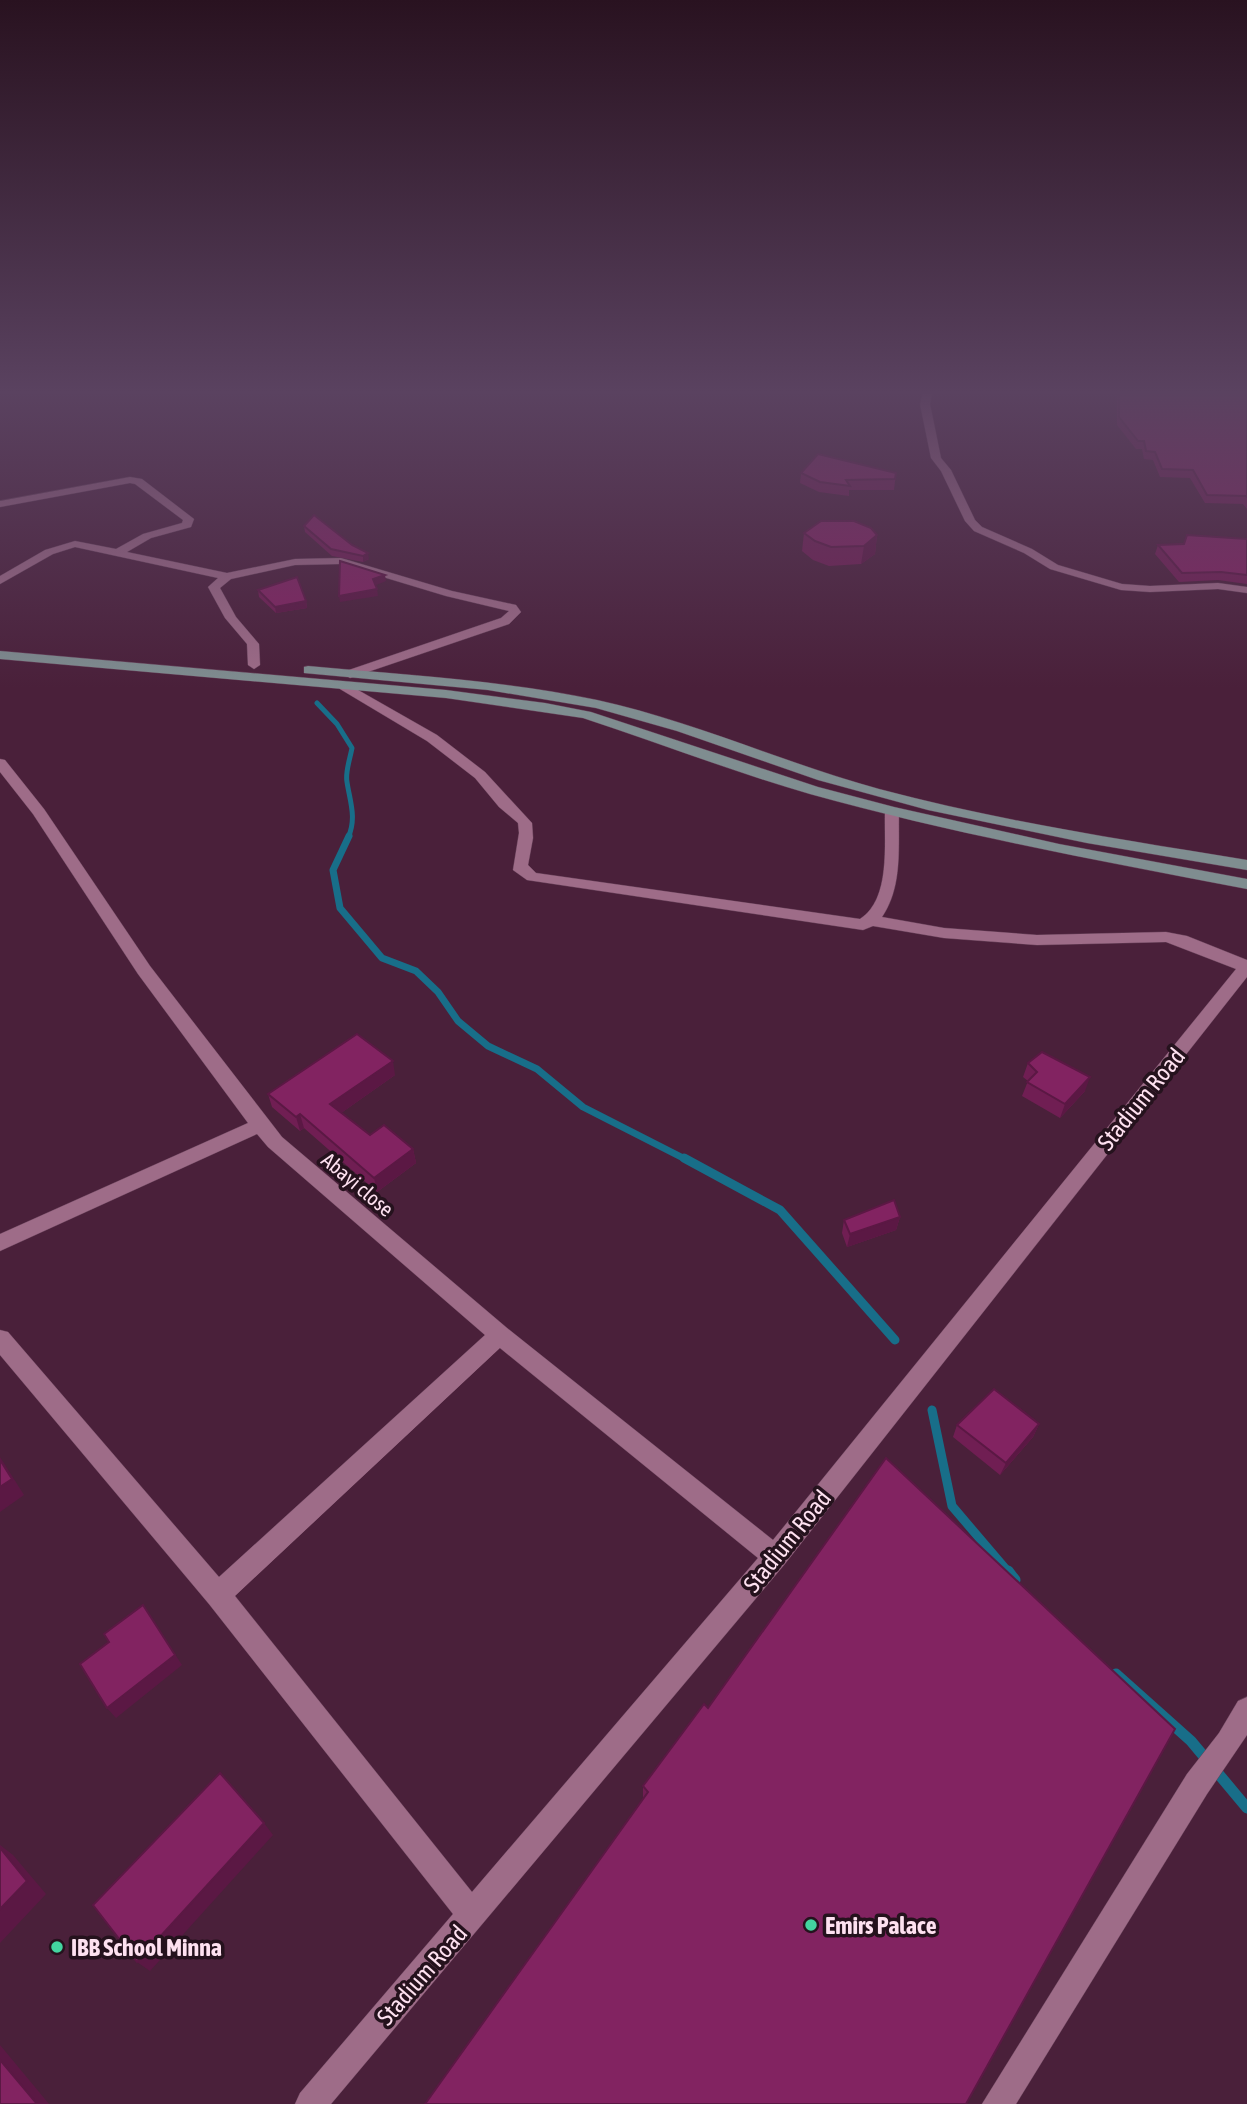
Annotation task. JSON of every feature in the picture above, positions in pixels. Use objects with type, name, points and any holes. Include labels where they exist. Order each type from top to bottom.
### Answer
[{"type":"street","points":[[0,504],[70,491]]},
{"type":"street","points":[[119,552],[147,536],[187,525],[189,519],[152,491]]},
{"type":"street","points":[[956,491],[970,521],[978,529],[1028,551],[1054,567],[1121,587],[1150,589],[1218,586],[1247,590]]},
{"type":"street","points":[[0,581],[49,552],[67,545],[119,552],[228,576],[295,562],[341,561],[450,594],[512,607],[515,612],[505,621],[347,680]]},
{"type":"street","points":[[228,576],[214,587],[231,618],[253,644],[254,665]]},
{"type":"street","points":[[0,643],[254,665],[586,715],[813,790],[892,811],[1059,849],[1247,884]]},
{"type":"street","points":[[0,655],[347,680],[453,682],[597,704],[661,722],[823,777],[899,797],[1062,834],[1247,865]]},
{"type":"street","points":[[347,680],[480,774],[526,828],[519,865],[521,870],[532,877],[853,925],[873,921],[944,933],[1037,940],[1166,937],[1181,940],[1246,967]]},
{"type":"street","name":"Abayi close","points":[[0,763],[39,812],[144,970],[260,1125],[297,1162],[500,1335],[775,1557]]},
{"type":"street","points":[[873,921],[880,912],[889,883],[892,811]]},
{"type":"street","name":"Stadium Road","points":[[311,2104],[775,1557],[1246,967]]},
{"type":"street","points":[[0,1243],[260,1125]]},
{"type":"street","points":[[218,1595],[500,1335]]},
{"type":"street","points":[[0,1339],[218,1595],[472,1916]]},
{"type":"street","points":[[998,2104],[1197,1784],[1228,1742],[1247,1710]]},
{"type":"building","points":[[1205,491],[1247,491],[1247,497],[1207,495]]},
{"type":"building","points":[[314,515],[352,545],[368,553],[363,556],[331,549],[304,526]]},
{"type":"building","points":[[821,521],[854,521],[871,528],[877,535],[864,546],[831,547],[804,533]]},
{"type":"building","points":[[1187,535],[1247,539],[1247,575],[1221,572],[1182,573],[1158,545],[1184,544]]},
{"type":"building","points":[[340,561],[385,575],[373,579],[377,589],[339,596]]},
{"type":"building","points":[[297,577],[306,601],[275,607],[258,590]]},
{"type":"building","points":[[357,1034],[393,1061],[330,1104],[370,1135],[384,1125],[413,1149],[374,1178],[300,1114],[296,1117],[268,1094]]},
{"type":"building","points":[[1042,1052],[1090,1077],[1065,1104],[1027,1082],[1037,1072],[1028,1063]]},
{"type":"building","points":[[894,1200],[900,1217],[850,1234],[844,1220]]},
{"type":"building","points":[[994,1389],[1039,1424],[1006,1463],[957,1425]]},
{"type":"building","name":"Emirs Palace","points":[[886,1458],[1175,1729],[966,2104],[425,2104],[648,1792],[643,1786],[704,1704],[708,1708]]},
{"type":"building","points":[[0,1460],[12,1479],[0,1487]]},
{"type":"building","points":[[143,1605],[175,1655],[107,1708],[80,1664],[109,1642],[104,1634]]},
{"type":"building","points":[[220,1773],[264,1823],[137,1962],[93,1905]]},
{"type":"building","points":[[0,1848],[27,1881],[0,1909]]},
{"type":"building","points":[[0,2060],[37,2104],[0,2104]]},
{"type":"waterway","points":[[317,703],[337,724],[352,748],[347,774],[352,817],[348,838]]},
{"type":"waterway","points":[[349,836],[333,870],[340,908],[382,958],[416,971],[438,992],[458,1021],[488,1046],[537,1069],[583,1107],[687,1160]]},
{"type":"waterway","points":[[684,1158],[780,1210],[895,1340]]},
{"type":"waterway","points":[[932,1410],[952,1506],[1009,1573]]},
{"type":"waterway","points":[[1008,1571],[1015,1580]]},
{"type":"waterway","points":[[1116,1674],[1191,1741],[1247,1808]]},
{"type":"place","name":"Emirs Palace","points":[[811,1925]]},
{"type":"place","name":"IBB School Minna","points":[[57,1947]]}]
